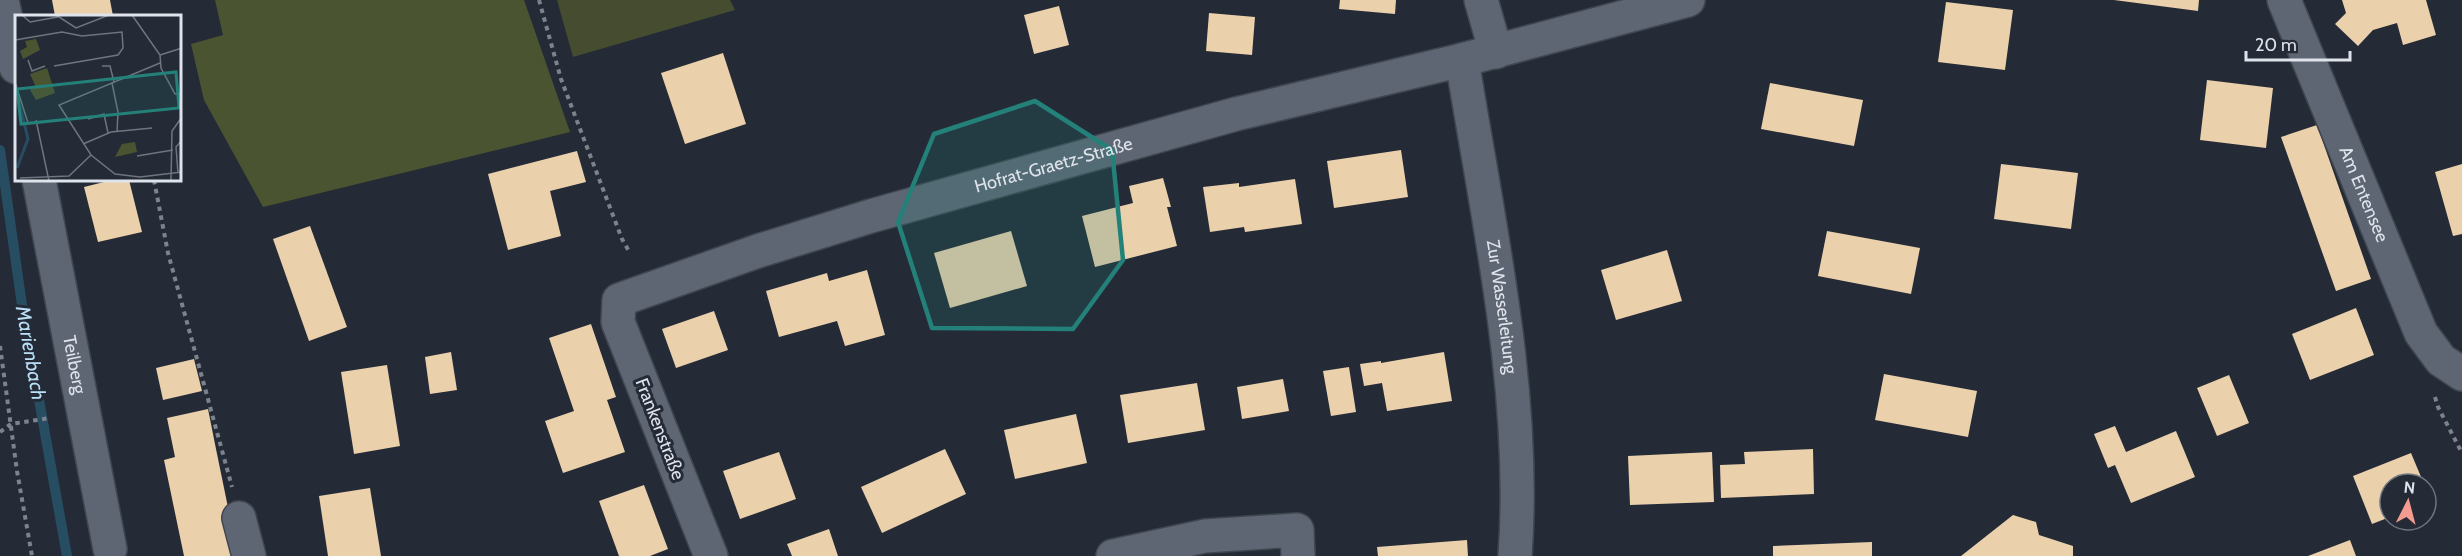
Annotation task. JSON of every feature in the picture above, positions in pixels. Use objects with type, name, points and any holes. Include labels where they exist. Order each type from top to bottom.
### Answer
[{"type":"street","points":[[2,0],[15,62]]},
{"type":"street","points":[[1481,0],[1496,52]]},
{"type":"street","name":"Hofrat-Graetz-Straße","points":[[619,300],[758,251],[871,216],[1236,114],[1496,52],[1688,0]]},
{"type":"street","name":"Am Entensee","points":[[2284,0],[2421,333],[2441,360],[2462,374]]},
{"type":"street","name":"Zur Wasserleitung","points":[[1462,60],[1511,382],[1517,526],[1515,556]]},
{"type":"street","name":"Teilberg","points":[[39,182],[110,549]]},
{"type":"street","name":"Frankenstraße","points":[[619,300],[618,322],[711,556]]},
{"type":"street","points":[[239,518],[249,556]]},
{"type":"street","points":[[1113,556],[1205,536],[1297,530],[1298,556]]},
{"type":"path","points":[[539,0],[561,78],[622,239],[630,253]]},
{"type":"path","points":[[154,182],[168,253],[207,391],[239,518]]},
{"type":"path","points":[[0,346],[10,424],[32,556]]},
{"type":"path","points":[[2434,392],[2438,407],[2462,453]]},
{"type":"path","points":[[0,432],[10,424],[61,417]]},
{"type":"highlighted area","points":[[1035,101],[1112,150],[1123,260],[1073,329],[932,328],[898,222],[934,134]]},
{"type":"green space","points":[[215,0],[524,0],[570,132],[263,207],[204,100],[191,44],[223,35]]},
{"type":"green space","points":[[557,0],[730,0],[735,10],[573,57]]},
{"type":"building","points":[[52,0],[110,0],[113,15],[55,15]]},
{"type":"building","points":[[1340,0],[1396,0],[1395,14],[1339,9]]},
{"type":"building","points":[[2114,0],[2199,0],[2198,11]]},
{"type":"building","points":[[2342,0],[2426,0],[2436,35],[2403,45],[2397,23],[2373,30],[2358,46],[2335,24],[2346,13]]},
{"type":"building","points":[[1946,2],[2013,10],[2005,70],[1938,62]]},
{"type":"building","points":[[1059,6],[1069,45],[1034,54],[1024,15]]},
{"type":"building","points":[[1209,13],[1255,17],[1252,55],[1206,51]]},
{"type":"building","points":[[723,53],[746,124],[685,144],[661,73]]},
{"type":"building","points":[[2207,80],[2273,88],[2266,148],[2200,140]]},
{"type":"building","points":[[1770,83],[1863,100],[1854,146],[1761,129]]},
{"type":"building","points":[[2317,125],[2371,279],[2336,291],[2281,137]]},
{"type":"building","points":[[1401,150],[1408,197],[1334,208],[1327,161]]},
{"type":"building","points":[[577,151],[586,182],[550,191],[561,236],[508,250],[488,174]]},
{"type":"building","points":[[2001,164],[2078,173],[2071,229],[1994,219]]},
{"type":"building","points":[[2462,164],[2462,234],[2453,236],[2435,172]]},
{"type":"building","points":[[1163,178],[1171,207],[1167,207],[1177,246],[1095,267],[1082,216],[1133,203],[1129,186]]},
{"type":"building","points":[[1295,179],[1302,224],[1245,232],[1244,227],[1210,232],[1203,187],[1239,183],[1239,187]]},
{"type":"building","points":[[104,182],[130,182],[142,232],[98,242],[84,187]]},
{"type":"building","points":[[310,226],[347,327],[309,341],[273,239]]},
{"type":"building","points":[[1011,231],[1027,286],[950,308],[934,253]]},
{"type":"building","points":[[1827,231],[1920,248],[1911,294],[1818,276]]},
{"type":"building","points":[[1667,250],[1682,301],[1616,320],[1601,270]]},
{"type":"building","points":[[867,270],[885,335],[845,346],[837,321],[779,337],[766,291],[827,273],[829,281]]},
{"type":"building","points":[[2356,308],[2374,355],[2310,380],[2292,334]]},
{"type":"building","points":[[714,311],[728,350],[676,368],[662,329]]},
{"type":"building","points":[[591,324],[616,397],[607,400],[625,452],[563,473],[545,421],[574,411],[549,338]]},
{"type":"building","points":[[451,352],[457,390],[430,394],[425,357]]},
{"type":"building","points":[[1444,352],[1452,401],[1387,411],[1382,383],[1364,386],[1360,364],[1381,361],[1381,363]]},
{"type":"building","points":[[194,359],[202,391],[163,400],[156,368]]},
{"type":"building","points":[[387,365],[400,446],[354,454],[341,372]]},
{"type":"building","points":[[1349,367],[1356,412],[1331,416],[1323,371]]},
{"type":"building","points":[[1884,374],[1977,391],[1968,437],[1875,420]]},
{"type":"building","points":[[2229,375],[2249,423],[2217,436],[2197,388]]},
{"type":"building","points":[[1283,379],[1289,411],[1242,419],[1237,387]]},
{"type":"building","points":[[1197,383],[1205,430],[1128,443],[1120,395]]},
{"type":"building","points":[[208,409],[238,556],[184,556],[164,460],[175,457],[167,418]]},
{"type":"building","points":[[1076,414],[1087,463],[1015,479],[1004,430]]},
{"type":"building","points":[[2115,426],[2126,452],[2176,431],[2195,477],[2131,503],[2115,465],[2108,468],[2094,434]]},
{"type":"building","points":[[945,449],[966,494],[882,533],[861,487]]},
{"type":"building","points":[[1813,449],[1814,494],[1721,498],[1720,465],[1745,464],[1744,452]]},
{"type":"building","points":[[779,452],[796,499],[740,519],[723,471]]},
{"type":"building","points":[[1712,452],[1714,502],[1630,505],[1628,456]]},
{"type":"building","points":[[2411,453],[2419,472],[2378,472],[2378,522],[2372,524],[2353,476]]},
{"type":"building","points":[[644,485],[668,549],[650,556],[619,556],[599,501]]},
{"type":"building","points":[[370,488],[381,556],[328,556],[319,496]]},
{"type":"building","points":[[2013,515],[2036,522],[2039,535],[2073,546],[2073,556],[1961,556]]},
{"type":"building","points":[[829,529],[838,556],[792,556],[787,544]]},
{"type":"building","points":[[1467,540],[1468,556],[1378,556],[1377,547]]},
{"type":"building","points":[[2350,540],[2356,556],[2308,556]]},
{"type":"building","points":[[1872,542],[1872,556],[1773,556],[1773,546]]},
{"type":"waterway","name":"Marienbach","points":[[0,150],[22,305],[67,556]]}]
